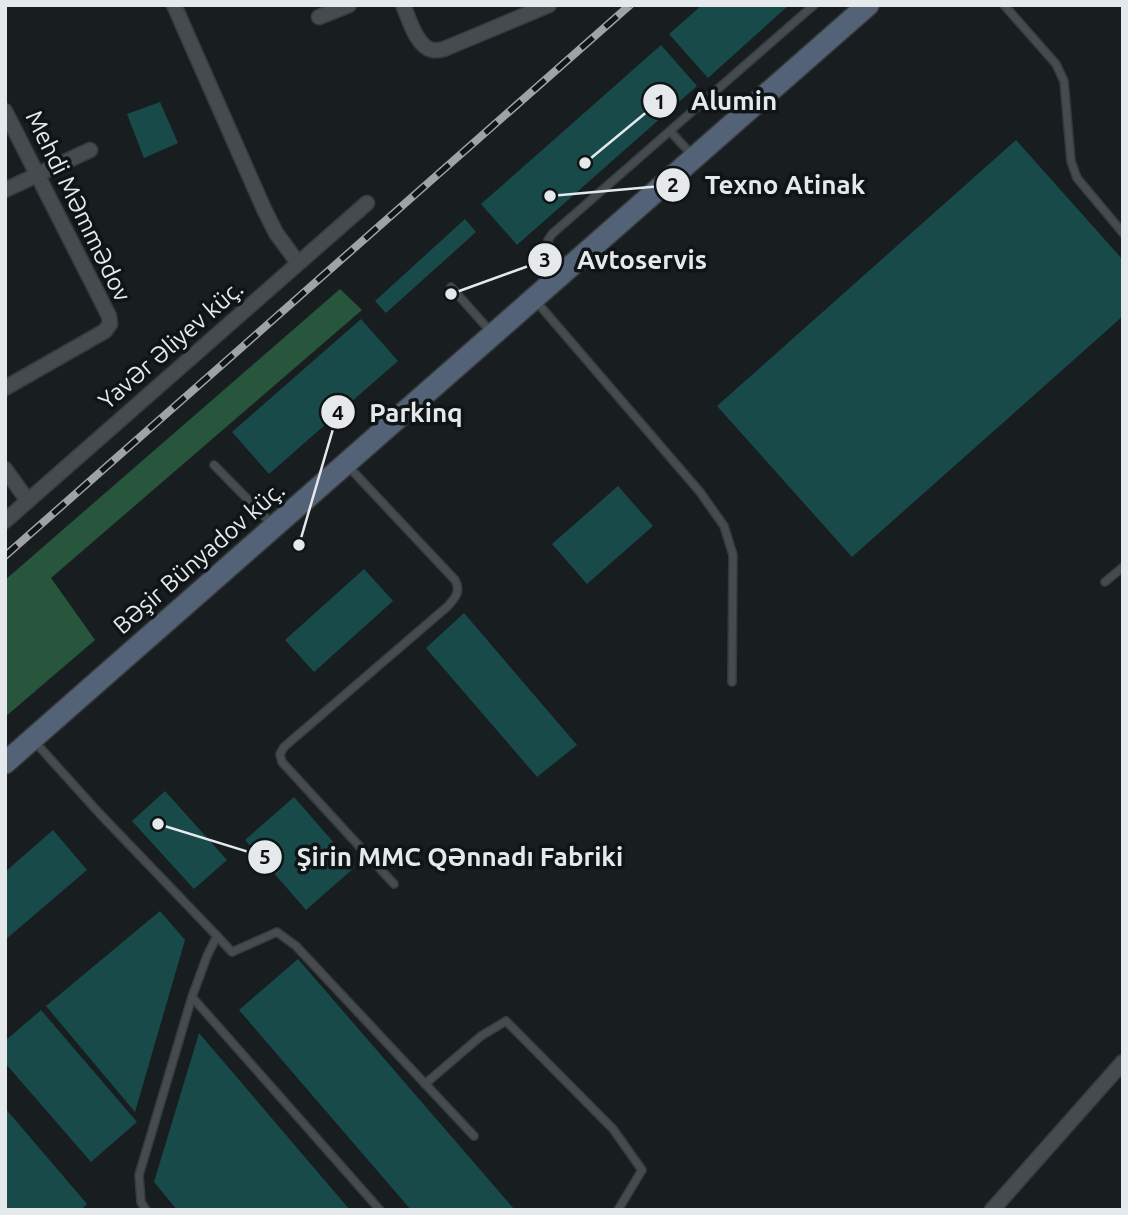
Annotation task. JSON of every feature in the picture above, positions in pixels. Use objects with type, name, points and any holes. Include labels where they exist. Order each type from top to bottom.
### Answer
[{"type":"street","points":[[174,5],[264,209],[276,233],[298,263]]},
{"type":"street","points":[[319,17],[349,5]]},
{"type":"street","points":[[403,5],[416,35],[422,44],[431,50],[444,49],[548,5]]},
{"type":"street","name":"Bəşir Bünyadov küç.","points":[[5,763],[868,5]]},
{"type":"street","name":"Mehdi Məmmədov","points":[[5,111],[109,316],[110,324],[106,331],[5,388]]},
{"type":"street","points":[[5,190],[90,150]]},
{"type":"street","name":"Yavər Əliyev küç.","points":[[5,521],[367,203]]},
{"type":"street","points":[[5,469],[27,501]]},
{"type":"street","points":[[992,1210],[1123,1062]]},
{"type":"lane","points":[[568,269],[550,248],[548,240],[552,234],[814,5]]},
{"type":"lane","points":[[1004,5],[1056,64],[1064,81],[1071,161],[1076,178],[1123,233]]},
{"type":"lane","points":[[670,131],[695,158]]},
{"type":"lane","points":[[451,287],[494,335]]},
{"type":"lane","points":[[534,299],[701,492],[724,526],[733,555],[732,682]]},
{"type":"lane","points":[[346,464],[455,580],[457,595],[448,606],[284,747],[280,754],[282,762],[394,884]]},
{"type":"lane","points":[[214,465],[275,527]]},
{"type":"lane","points":[[1105,582],[1123,567]]},
{"type":"lane","points":[[32,739],[232,952],[277,933],[296,946],[474,1136]]},
{"type":"lane","points":[[146,1210],[141,1202],[139,1175],[192,997],[206,956],[217,936]]},
{"type":"lane","points":[[192,997],[380,1210]]},
{"type":"lane","points":[[425,1084],[481,1036],[506,1021],[613,1129],[642,1170],[618,1210]]},
{"type":"green space","points":[[340,289],[362,310],[51,578],[95,640],[5,717],[5,580]]},
{"type":"building","points":[[702,5],[789,5],[708,78],[669,34]]},
{"type":"building","points":[[661,45],[697,86],[517,245],[481,204]]},
{"type":"building","points":[[160,102],[178,143],[144,158],[127,114]]},
{"type":"building","points":[[1016,140],[1123,260],[1123,316],[852,557],[717,406]]},
{"type":"building","points":[[465,219],[476,232],[386,313],[375,301]]},
{"type":"building","points":[[361,319],[398,361],[269,474],[232,432]]},
{"type":"building","points":[[618,486],[653,526],[587,584],[552,544]]},
{"type":"building","points":[[364,569],[393,601],[314,672],[285,640]]},
{"type":"building","points":[[464,613],[577,745],[537,777],[426,648]]},
{"type":"building","points":[[165,791],[227,860],[194,889],[132,821]]},
{"type":"building","points":[[294,797],[355,867],[306,910],[245,840]]},
{"type":"building","points":[[53,830],[87,870],[5,940],[5,872]]},
{"type":"building","points":[[160,911],[185,940],[135,1112],[46,1006]]},
{"type":"building","points":[[298,959],[515,1210],[411,1210],[239,1010]]},
{"type":"building","points":[[41,1010],[137,1122],[91,1162],[5,1063],[5,1041]]},
{"type":"building","points":[[199,1033],[350,1210],[177,1210],[154,1182]]},
{"type":"building","points":[[5,1108],[87,1204],[81,1210],[5,1210]]},
{"type":"railway","points":[[5,556],[630,5]]},
{"type":"place","name":"Alumin","points":[[585,163]]},
{"type":"place","name":"Texno Atinak","points":[[550,196]]},
{"type":"place","name":"Avtoservis","points":[[451,294]]},
{"type":"place","name":"Parkinq","points":[[299,545]]},
{"type":"place","name":"Şirin MMC Qənnadı Fabriki","points":[[158,824]]}]
